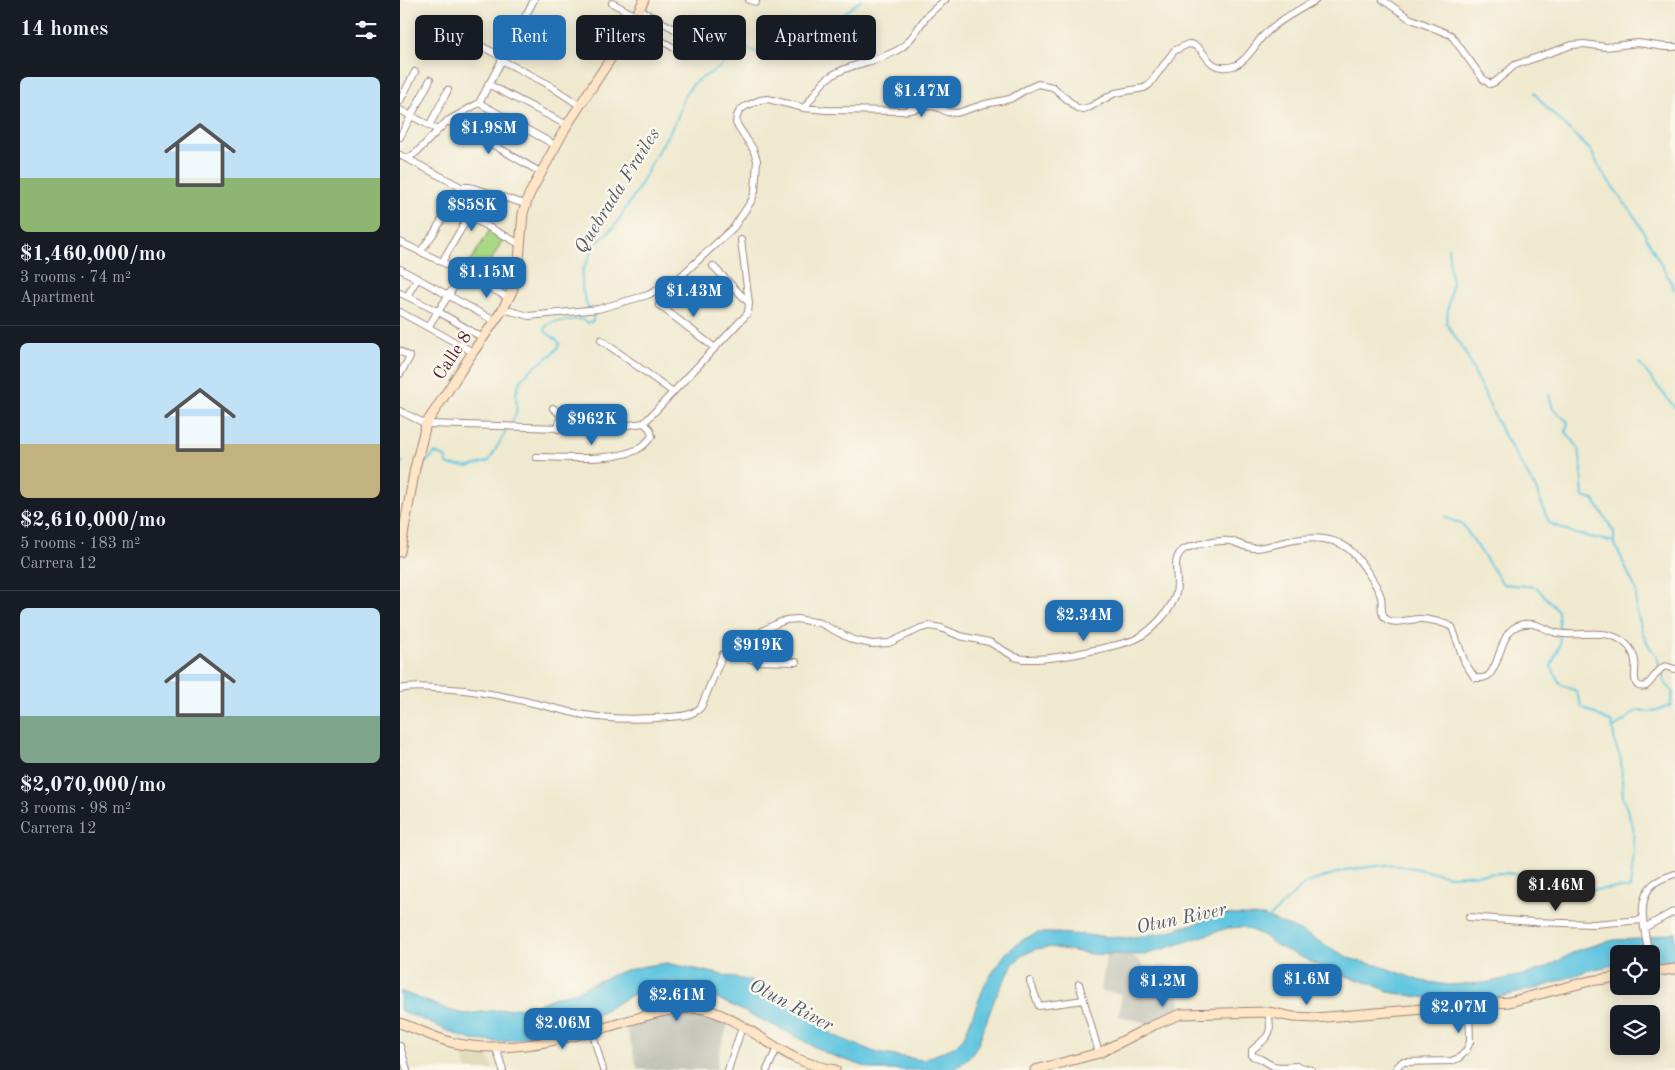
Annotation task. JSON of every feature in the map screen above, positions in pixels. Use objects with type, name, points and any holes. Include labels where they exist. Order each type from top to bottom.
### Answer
[{"type":"street","points":[[526,15],[534,0]]},
{"type":"street","name":"Calle 8","points":[[637,15],[644,0]]},
{"type":"street","points":[[749,0],[756,2]]},
{"type":"street","points":[[804,108],[820,85],[829,77],[845,68],[890,54],[901,48],[911,40],[927,16],[945,0]]},
{"type":"street","points":[[503,309],[529,316],[598,308],[648,295],[680,277],[734,227],[752,200],[755,191],[757,160],[753,149],[736,123],[740,110],[753,103],[768,98],[804,108],[904,111],[930,106],[957,113],[985,104],[1010,99],[1038,84],[1053,88],[1077,108],[1083,109],[1115,93],[1144,88],[1149,85],[1174,51],[1188,44],[1199,47],[1213,64],[1220,67],[1237,64],[1249,55],[1262,36],[1283,20],[1316,0]]},
{"type":"street","points":[[1383,0],[1409,18],[1451,35],[1483,79],[1490,84],[1515,65],[1572,45],[1584,44],[1606,47],[1638,43],[1675,47]]},
{"type":"street","points":[[612,3],[633,15]]},
{"type":"street","points":[[407,159],[417,152],[447,121],[479,103],[501,60]]},
{"type":"street","points":[[506,60],[580,104]]},
{"type":"street","name":"Calle 8","points":[[400,552],[415,468],[426,424],[503,309],[518,271],[525,204],[555,145],[608,60]]},
{"type":"street","points":[[400,101],[415,72]]},
{"type":"street","points":[[400,137],[430,80]]},
{"type":"street","points":[[488,84],[567,125]]},
{"type":"street","points":[[429,126],[448,90]]},
{"type":"street","points":[[479,103],[555,145]]},
{"type":"street","points":[[400,110],[438,130]]},
{"type":"street","points":[[447,121],[540,172]]},
{"type":"street","points":[[400,155],[461,188],[470,186],[525,204]]},
{"type":"street","points":[[420,252],[434,233],[461,188]]},
{"type":"street","points":[[442,262],[483,191]]},
{"type":"street","points":[[468,216],[520,244]]},
{"type":"street","points":[[400,411],[426,424],[598,429],[644,423],[748,313],[749,303],[741,240]]},
{"type":"street","points":[[400,242],[442,262],[508,298]]},
{"type":"street","points":[[712,266],[749,303]]},
{"type":"street","points":[[400,269],[495,321]]},
{"type":"street","points":[[428,328],[463,273]]},
{"type":"street","points":[[407,296],[418,278]]},
{"type":"street","points":[[400,293],[439,312],[483,338]]},
{"type":"street","points":[[659,305],[715,348]]},
{"type":"street","points":[[400,312],[473,352]]},
{"type":"street","points":[[602,340],[673,392]]},
{"type":"street","points":[[400,351],[410,357],[400,374]]},
{"type":"street","points":[[553,408],[564,417],[558,429]]},
{"type":"street","points":[[536,457],[619,455],[638,449],[652,436],[650,429],[644,423]]},
{"type":"street","points":[[400,689],[418,687],[462,688],[572,713],[608,718],[638,719],[688,715],[698,710],[703,703],[723,654],[747,643],[764,630],[786,620],[820,623],[853,640],[872,644],[889,643],[921,628],[930,626],[941,628],[960,636],[989,642],[1015,657],[1023,659],[1080,654],[1137,639],[1153,626],[1172,603],[1176,594],[1178,573],[1176,562],[1178,555],[1184,549],[1222,540],[1234,541],[1242,547],[1256,548],[1294,540],[1316,538],[1335,542],[1351,550],[1374,581],[1381,598],[1384,618],[1392,621],[1420,619],[1452,627],[1465,663],[1475,678],[1489,676],[1504,639],[1516,627],[1523,624],[1533,624],[1555,633],[1563,634],[1601,633],[1622,641],[1632,651],[1636,662],[1634,678],[1636,684],[1643,687],[1649,683],[1658,670],[1666,666],[1675,669]]},
{"type":"street","points":[[735,648],[741,656],[756,661],[796,662]]},
{"type":"street","points":[[1647,945],[1642,920],[1645,899],[1655,882],[1675,874]]},
{"type":"street","points":[[1644,928],[1675,911]]},
{"type":"street","points":[[1469,917],[1594,924],[1642,920]]},
{"type":"street","points":[[1660,971],[1675,969]]},
{"type":"street","points":[[1035,1070],[1099,1053],[1180,1014],[1268,1012],[1293,1017],[1315,1018],[1509,1002],[1590,981],[1610,978]]},
{"type":"street","points":[[1030,981],[1039,1006],[1084,1000]]},
{"type":"street","points":[[1079,984],[1099,1053]]},
{"type":"street","points":[[1397,1070],[1397,1067],[1402,1062],[1451,1061],[1459,1058],[1466,1051],[1470,1042],[1469,1005]]},
{"type":"street","points":[[400,1023],[450,1042],[496,1048],[540,1043],[667,1011],[696,1008],[707,1010],[742,1027],[796,1058],[835,1070]]},
{"type":"street","points":[[1268,1012],[1271,1025],[1269,1034],[1252,1050],[1252,1056],[1273,1066],[1297,1066],[1311,1070]]},
{"type":"street","points":[[728,1070],[742,1027]]},
{"type":"street","points":[[592,1031],[603,1070]]},
{"type":"street","points":[[400,1046],[407,1070]]},
{"type":"street","points":[[496,1048],[503,1070]]},
{"type":"street","points":[[767,1070],[777,1048]]},
{"type":"shaded area","points":[[1106,955],[1133,956],[1145,966],[1176,966],[1181,1014],[1154,1025],[1119,1016],[1122,994],[1101,991]]},
{"type":"shaded area","points":[[696,1008],[729,1020],[716,1070],[638,1070],[625,1022]]},
{"type":"shaded area","points":[[460,1044],[486,1048],[493,1070],[467,1070]]},
{"type":"green space","points":[[491,228],[505,236],[479,282],[463,273]]},
{"type":"water","points":[[1219,914],[1263,916],[1300,931],[1351,959],[1380,966],[1421,981],[1449,985],[1484,983],[1528,974],[1551,965],[1576,951],[1598,944],[1614,940],[1642,939],[1675,932],[1675,961],[1660,962],[1660,945],[1610,945],[1610,966],[1589,970],[1545,986],[1488,1000],[1437,1002],[1428,998],[1393,993],[1326,969],[1244,927],[1228,928],[1145,955],[1091,954],[1050,947],[1036,949],[1023,955],[1013,964],[995,998],[978,1044],[969,1058],[954,1070],[875,1070],[828,1054],[710,995],[676,983],[662,982],[647,987],[584,1021],[528,1037],[500,1042],[473,1040],[460,1036],[400,1010],[400,991],[452,1011],[465,1014],[534,1006],[558,996],[569,994],[620,972],[667,963],[751,981],[795,1008],[835,1036],[877,1053],[923,1060],[954,1047],[964,1037],[986,982],[1006,953],[1024,939],[1038,933],[1127,938],[1163,933]]},
{"type":"waterway","name":"Quebrada Frailes","points":[[588,308],[582,289],[582,272],[595,245],[614,227],[640,186],[677,119],[685,94],[695,82],[719,68],[735,51],[743,47],[756,52],[770,61],[792,50],[803,31],[829,30],[843,14],[861,0]]},
{"type":"waterway","points":[[1534,93],[1591,151],[1602,172],[1637,220],[1675,290]]},
{"type":"waterway","points":[[1448,248],[1452,284],[1446,323],[1465,352],[1501,430],[1536,489],[1549,523],[1576,534],[1614,542],[1636,590],[1636,608],[1642,631],[1649,646],[1656,655],[1665,683],[1673,692],[1670,706],[1650,712],[1638,710],[1614,728]]},
{"type":"waterway","name":"Quebrada Frailes","points":[[510,424],[516,414],[516,394],[521,380],[553,353],[560,343],[545,331],[546,326],[553,322],[582,319],[588,323],[593,321],[593,315],[590,312]]},
{"type":"waterway","points":[[1639,363],[1675,408]]},
{"type":"waterway","points":[[1549,395],[1553,409],[1568,422],[1566,432],[1578,448],[1583,497],[1594,500],[1614,532],[1614,542]]},
{"type":"waterway","name":"Quebrada Frailes","points":[[423,465],[435,453],[445,457],[448,465],[469,467],[489,461],[508,428]]},
{"type":"waterway","points":[[1268,919],[1304,884],[1345,870],[1394,864],[1450,876],[1501,873],[1533,875],[1572,892],[1630,888],[1634,852],[1633,826],[1623,798],[1621,760],[1615,743],[1612,723],[1582,707],[1576,691],[1560,684],[1551,666],[1560,644],[1558,611],[1536,587],[1503,584],[1463,525],[1445,517]]},
{"type":"water label","name":"Otun River","points":[[1181,917]]},
{"type":"water label","name":"Otun River","points":[[792,1004]]}]
